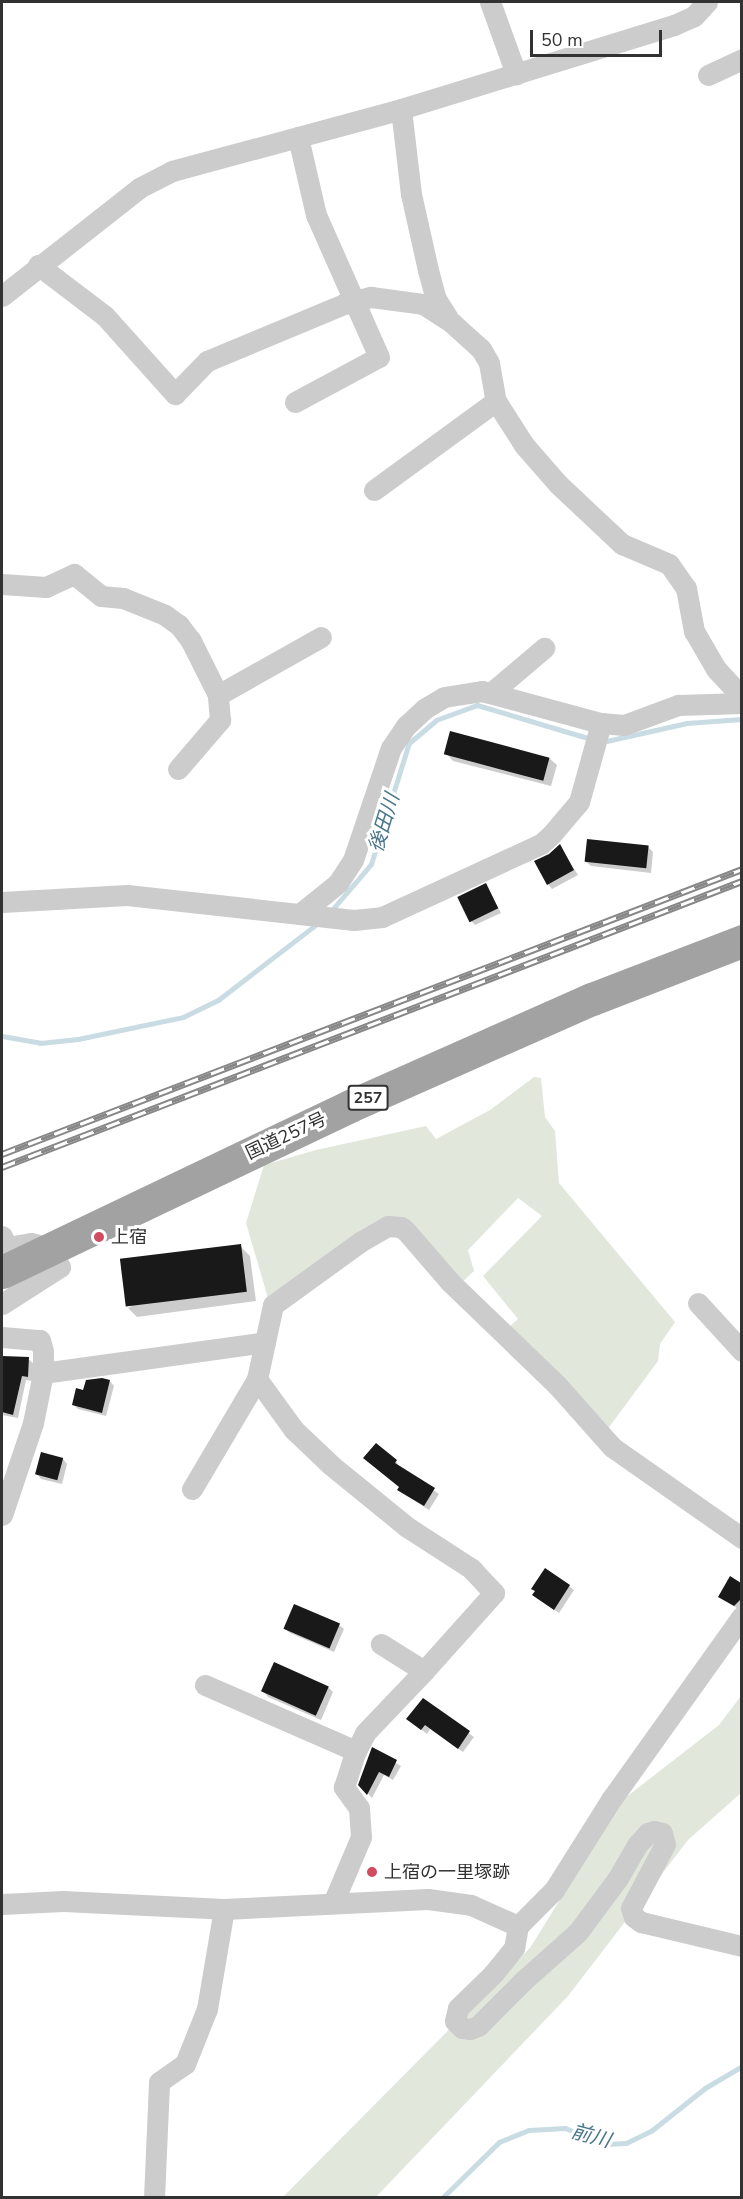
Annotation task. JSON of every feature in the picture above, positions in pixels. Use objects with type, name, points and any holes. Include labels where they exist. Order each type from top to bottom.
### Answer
[{"type":"highway","name":"国道257号","points":[[2,1272],[371,1097],[592,999],[741,941]]},
{"type":"street","points":[[490,2],[516,74]]},
{"type":"street","points":[[2,296],[38,265],[139,188],[172,171],[401,110],[674,26],[694,16],[707,2]]},
{"type":"street","points":[[708,75],[741,59]]},
{"type":"street","points":[[401,110],[411,194],[428,270],[436,299],[452,323]]},
{"type":"street","points":[[295,402],[379,357],[316,215],[298,137]]},
{"type":"street","points":[[38,265],[105,316],[175,394],[207,361],[356,301],[371,297],[423,304],[452,323],[480,349],[489,363],[496,401],[524,444],[558,483],[622,544],[669,564],[686,588],[694,631],[716,669],[741,697]]},
{"type":"street","points":[[374,490],[496,401]]},
{"type":"street","points":[[2,584],[46,587],[74,574],[101,596],[123,598],[165,615],[179,625],[191,641],[218,695],[220,720],[178,769]]},
{"type":"street","points":[[218,695],[321,638]]},
{"type":"street","points":[[491,693],[544,648]]},
{"type":"street","points":[[304,913],[338,883],[353,860],[391,748],[406,726],[424,708],[444,697],[463,693],[491,693],[598,733],[678,705],[741,703]]},
{"type":"street","points":[[2,902],[127,895],[354,920],[382,917],[404,909],[541,844],[565,822],[579,802],[598,733]]},
{"type":"street","points":[[192,1489],[257,1379],[273,1305],[360,1242],[388,1226],[401,1227],[450,1282],[557,1385],[612,1447],[741,1538]]},
{"type":"street","points":[[2,1236],[7,1247],[32,1243],[51,1248],[60,1267],[2,1304]]},
{"type":"street","points":[[698,1303],[741,1351]]},
{"type":"street","points":[[2,1336],[40,1340],[43,1373],[33,1423],[2,1515]]},
{"type":"street","points":[[43,1373],[265,1342]]},
{"type":"street","points":[[257,1379],[294,1430],[331,1465],[407,1527],[472,1569],[494,1593],[365,1733],[356,1751],[344,1787],[359,1808],[361,1837],[333,1903]]},
{"type":"street","points":[[741,1616],[605,1808],[554,1890],[518,1926],[514,1948],[458,2008],[455,2021],[462,2028],[470,2029],[478,2026],[524,1980],[578,1932],[618,1878],[638,1844],[648,1833],[654,1831],[662,1833],[665,1844],[631,1908],[634,1917],[641,1922],[741,1947]]},
{"type":"street","points":[[381,1644],[423,1671]]},
{"type":"street","points":[[205,1685],[356,1751]]},
{"type":"street","points":[[2,1904],[63,1900],[224,1909],[428,1899],[471,1905],[518,1926]]},
{"type":"street","points":[[154,2198],[159,2082],[185,2064],[207,2008],[224,1909]]},
{"type":"shaded area","points":[[534,1077],[541,1078],[545,1117],[555,1131],[559,1183],[675,1322],[660,1344],[658,1361],[604,1434],[507,1329],[518,1319],[483,1276],[542,1216],[518,1198],[468,1250],[474,1271],[459,1285],[393,1218],[270,1305],[246,1223],[264,1165],[316,1150],[426,1126],[436,1139],[490,1110]]},
{"type":"shaded area","points":[[741,1696],[741,1793],[688,1840],[568,1996],[376,2197],[282,2198],[530,1948],[621,1801],[719,1725]]},
{"type":"building","points":[[450,731],[549,758],[543,781],[444,754]]},
{"type":"building","points":[[587,839],[649,845],[646,868],[585,862]]},
{"type":"building","points":[[560,844],[574,870],[547,885],[534,861],[549,854]]},
{"type":"building","points":[[486,883],[498,908],[470,922],[457,897]]},
{"type":"building","points":[[241,1244],[247,1292],[126,1307],[120,1259]]},
{"type":"building","points":[[2,1356],[29,1357],[28,1377],[22,1376],[13,1415],[2,1412]]},
{"type":"building","points":[[102,1378],[110,1380],[102,1413],[72,1405],[76,1388],[83,1390],[86,1380]]},
{"type":"building","points":[[376,1443],[397,1460],[395,1463],[435,1488],[424,1506],[397,1490],[399,1487],[363,1458]]},
{"type":"building","points":[[41,1452],[63,1458],[57,1480],[35,1474]]},
{"type":"building","points":[[545,1568],[570,1585],[554,1610],[532,1595],[535,1591],[531,1589]]},
{"type":"building","points":[[730,1576],[741,1583],[741,1599],[734,1606],[718,1597]]},
{"type":"building","points":[[294,1604],[340,1624],[329,1648],[283,1629]]},
{"type":"building","points":[[274,1662],[329,1686],[316,1716],[261,1691]]},
{"type":"building","points":[[423,1698],[470,1731],[458,1749],[425,1725],[421,1730],[406,1719]]},
{"type":"building","points":[[372,1747],[397,1760],[389,1777],[379,1772],[367,1795],[358,1785]]},
{"type":"waterway","name":"後田川","points":[[331,911],[371,864],[409,743],[436,720],[477,705],[591,739]]},
{"type":"waterway","name":"後田川","points":[[602,742],[687,723],[742,719]]},
{"type":"waterway","name":"後田川","points":[[2,1036],[40,1043],[78,1039],[183,1017],[218,1000],[318,923]]},
{"type":"waterway","name":"前川","points":[[442,2198],[499,2142],[529,2130],[565,2128],[606,2144],[626,2143],[651,2131],[705,2088],[742,2066]]},
{"type":"railway","points":[[2,1154],[742,869]]},
{"type":"railway","points":[[2,1167],[742,881]]},
{"type":"place","name":"上宿","points":[[99,1237]]},
{"type":"place","name":"上宿の一里塚跡","points":[[372,1872]]}]
